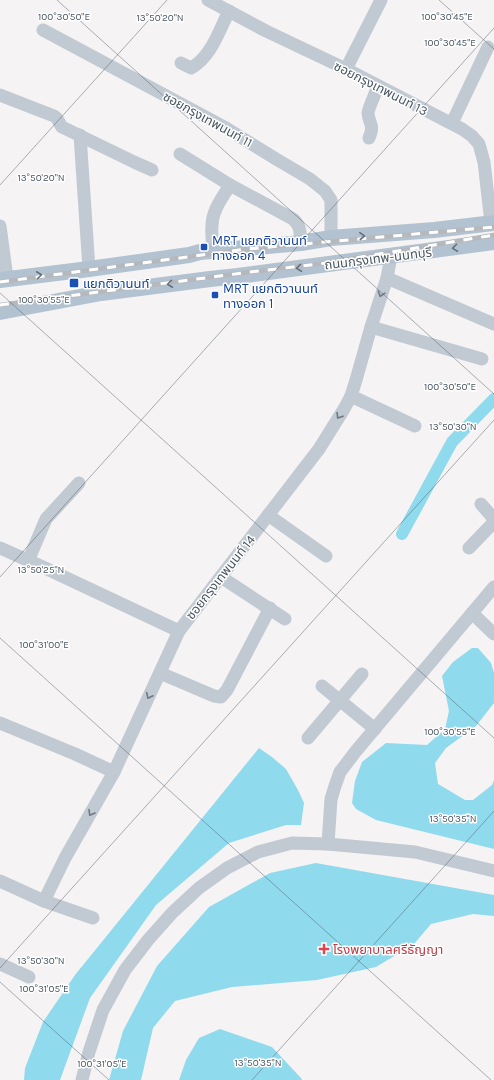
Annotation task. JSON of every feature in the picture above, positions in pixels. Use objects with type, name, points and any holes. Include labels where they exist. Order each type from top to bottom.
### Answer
[{"type":"main road","name":"ถนนกรุงเทพ-นนทบุรี","points":[[4,279],[89,269],[200,252],[213,252],[301,243],[331,238],[434,230],[492,223]]},
{"type":"main road","name":"ถนนกรุงเทพ-นนทบุรี","points":[[0,312],[101,293],[494,242]]},
{"type":"street","name":"ซอยกรุงเทพนนท์ 13","points":[[208,0],[452,123],[467,132],[479,144],[484,162],[492,223]]},
{"type":"street","points":[[346,69],[381,0]]},
{"type":"street","points":[[181,63],[191,68],[198,64],[209,51],[229,11]]},
{"type":"street","name":"ซอยกรุงเทพนนท์ 11","points":[[43,30],[226,128],[310,179],[325,191],[331,200],[331,238]]},
{"type":"street","points":[[452,123],[488,47]]},
{"type":"street","points":[[369,138],[372,132],[372,126],[368,113],[378,86]]},
{"type":"street","points":[[0,95],[54,116],[62,127],[80,134],[152,170]]},
{"type":"street","points":[[80,134],[89,269]]},
{"type":"street","points":[[180,154],[230,185],[293,219],[300,228],[301,243]]},
{"type":"street","points":[[213,252],[213,216],[216,208],[230,185]]},
{"type":"street","points":[[0,226],[4,279]]},
{"type":"street","name":"ซอยกรุงเทพนนท์ 14","points":[[44,900],[65,858],[114,772],[179,631],[319,449],[344,409],[351,396],[387,278],[391,256]]},
{"type":"street","points":[[387,278],[494,324]]},
{"type":"street","points":[[371,327],[482,359]]},
{"type":"street","points":[[351,396],[415,426]]},
{"type":"street","points":[[28,561],[46,519],[79,482]]},
{"type":"street","points":[[469,548],[494,520],[481,504]]},
{"type":"street","points":[[268,515],[326,556]]},
{"type":"street","points":[[0,548],[179,631]]},
{"type":"street","points":[[221,577],[285,619]]},
{"type":"street","points":[[328,844],[331,799],[334,786],[347,761],[494,587]]},
{"type":"street","points":[[160,673],[214,696],[221,697],[227,690],[270,608]]},
{"type":"street","points":[[472,613],[494,634]]},
{"type":"street","points":[[308,738],[362,674]]},
{"type":"street","points":[[322,686],[375,729]]},
{"type":"street","points":[[0,723],[114,772]]},
{"type":"street","points":[[82,1080],[89,1052],[103,1010],[125,970],[148,940],[172,913],[199,888],[227,868],[258,852],[292,843],[328,844],[415,852],[494,871]]},
{"type":"street","points":[[0,881],[44,900],[93,918]]},
{"type":"street","points":[[0,964],[29,977]]},
{"type":"water","points":[[472,648],[478,648],[491,663],[494,673],[494,703],[476,726],[446,748],[435,763],[438,784],[465,800],[473,800],[492,785],[494,780],[494,849],[376,820],[356,809],[352,803],[355,781],[362,762],[386,743],[427,745],[445,729],[449,711],[442,676],[453,662]]},
{"type":"water","points":[[259,748],[286,769],[298,790],[304,803],[301,825],[286,825],[229,843],[156,905],[90,998],[60,1080],[24,1080],[25,1068],[43,1022],[75,975]]},
{"type":"water","points":[[316,863],[494,895],[494,916],[473,914],[431,924],[414,944],[376,967],[317,980],[232,987],[175,1001],[153,1028],[141,1080],[109,1080],[123,1031],[157,966],[209,907],[270,873]]},
{"type":"water","points":[[220,1029],[272,1047],[302,1080],[179,1080],[186,1060],[199,1038]]},
{"type":"waterway","points":[[402,534],[452,442],[494,399]]},
{"type":"railway","points":[[0,282],[247,249],[494,227]]},
{"type":"railway","points":[[0,305],[319,264],[494,235]]},
{"type":"place","name":"MRT แยกติวานนท์ ทางออก 4","points":[[204,247]]},
{"type":"place","name":"แยกติวานนท์","points":[[74,283]]},
{"type":"place","name":"MRT แยกติวานนท์ ทางออก 1","points":[[215,295]]},
{"type":"place","name":"โรงพยาบาลศรีธัญญา","points":[[324,949]]}]
